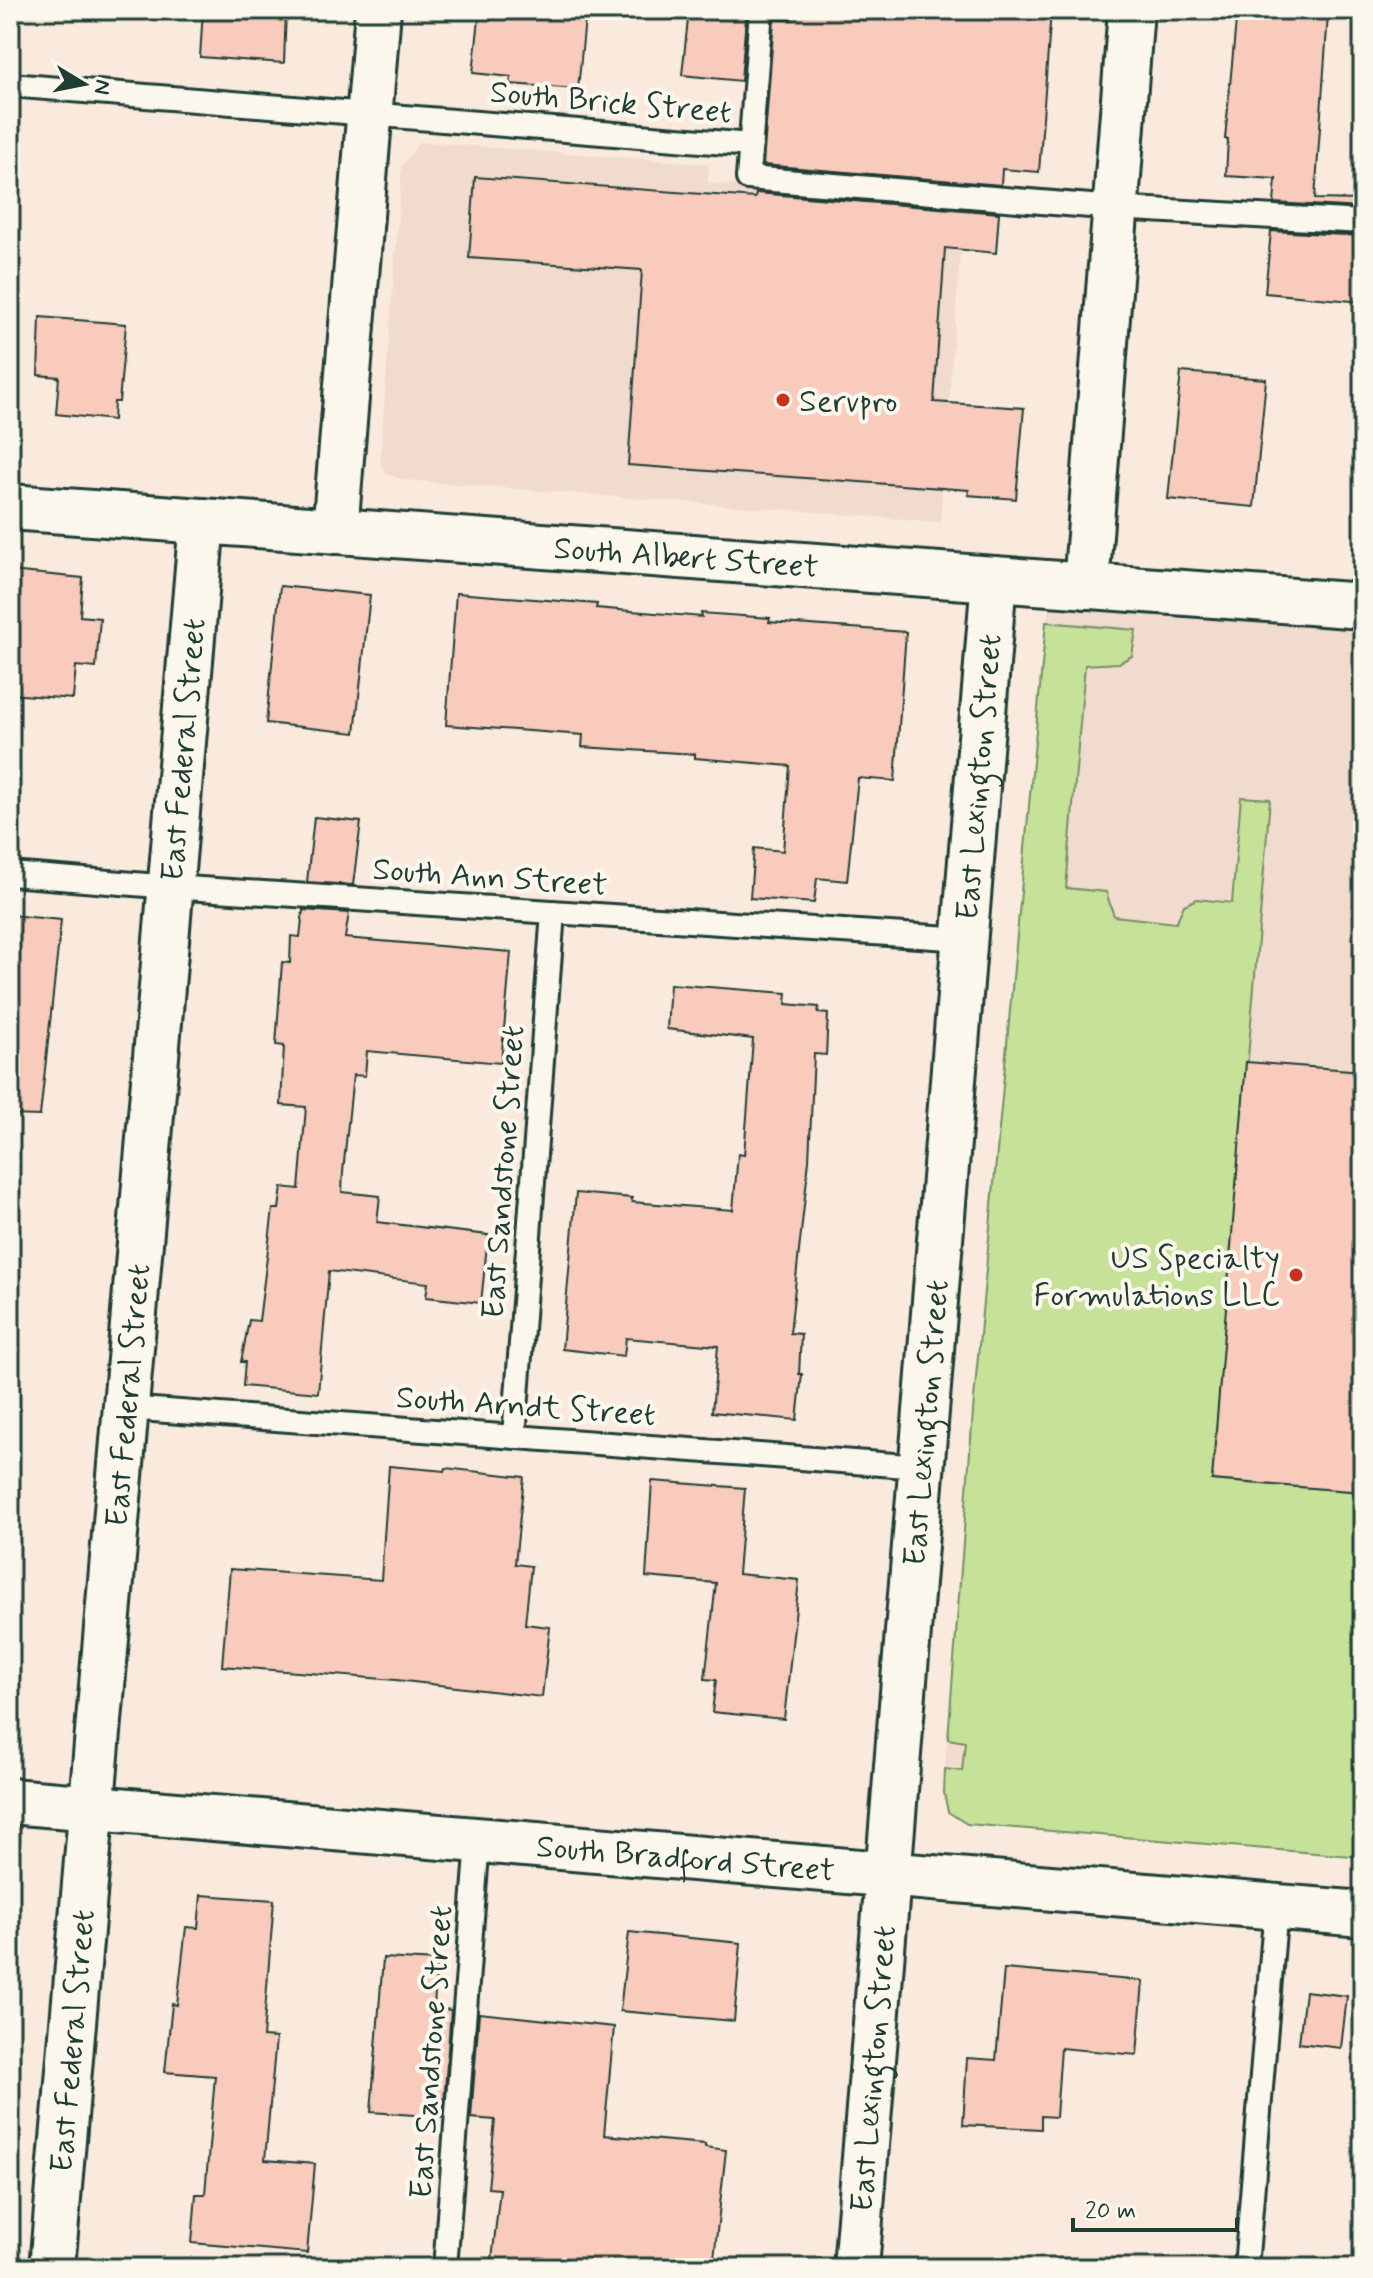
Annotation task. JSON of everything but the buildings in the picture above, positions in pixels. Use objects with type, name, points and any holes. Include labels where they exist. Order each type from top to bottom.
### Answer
[{"type":"street","points":[[335,531],[378,10]]},
{"type":"street","points":[[1086,586],[1131,10]]},
{"type":"street","name":"South Albert Street","points":[[10,507],[1363,606]]},
{"type":"street","name":"East Federal Street","points":[[52,2268],[202,521]]},
{"type":"street","name":"East Lexington Street","points":[[856,2268],[994,579]]},
{"type":"street","name":"South Bradford Street","points":[[10,1801],[1363,1914]]},
{"type":"lane","points":[[751,145],[761,10]]},
{"type":"lane","name":"South Brick Street","points":[[10,85],[751,145],[748,178],[1115,208],[1363,222]]},
{"type":"lane","name":"South Ann Street","points":[[10,874],[965,939]]},
{"type":"lane","name":"East Sandstone Street","points":[[514,1437],[553,912]]},
{"type":"lane","name":"South Arndt Street","points":[[126,1408],[921,1467]]},
{"type":"lane","name":"East Sandstone Street","points":[[445,2268],[478,1841]]},
{"type":"lane","points":[[1246,2268],[1276,1907]]},
{"type":"shaded area","points":[[419,142],[709,164],[708,183],[964,204],[940,522],[405,480],[386,474],[380,460],[402,166]]},
{"type":"shaded area","points":[[1063,600],[1363,623],[1363,1857],[967,1824],[948,1812],[944,1793],[945,1769],[974,1399],[1046,622],[1051,607]]},
{"type":"green space","points":[[1046,622],[1136,630],[1132,656],[1119,663],[1085,665],[1066,888],[1106,892],[1114,916],[1176,923],[1184,905],[1197,899],[1232,903],[1241,797],[1270,799],[1212,1480],[1363,1492],[1363,1857],[967,1824],[948,1812],[944,1793],[945,1769],[962,1771],[965,1742],[948,1739],[974,1399]]},
{"type":"place","name":"Servpro","points":[[783,400]]},
{"type":"place","name":"US Specialty Formulations LLC","points":[[1296,1275]]}]
